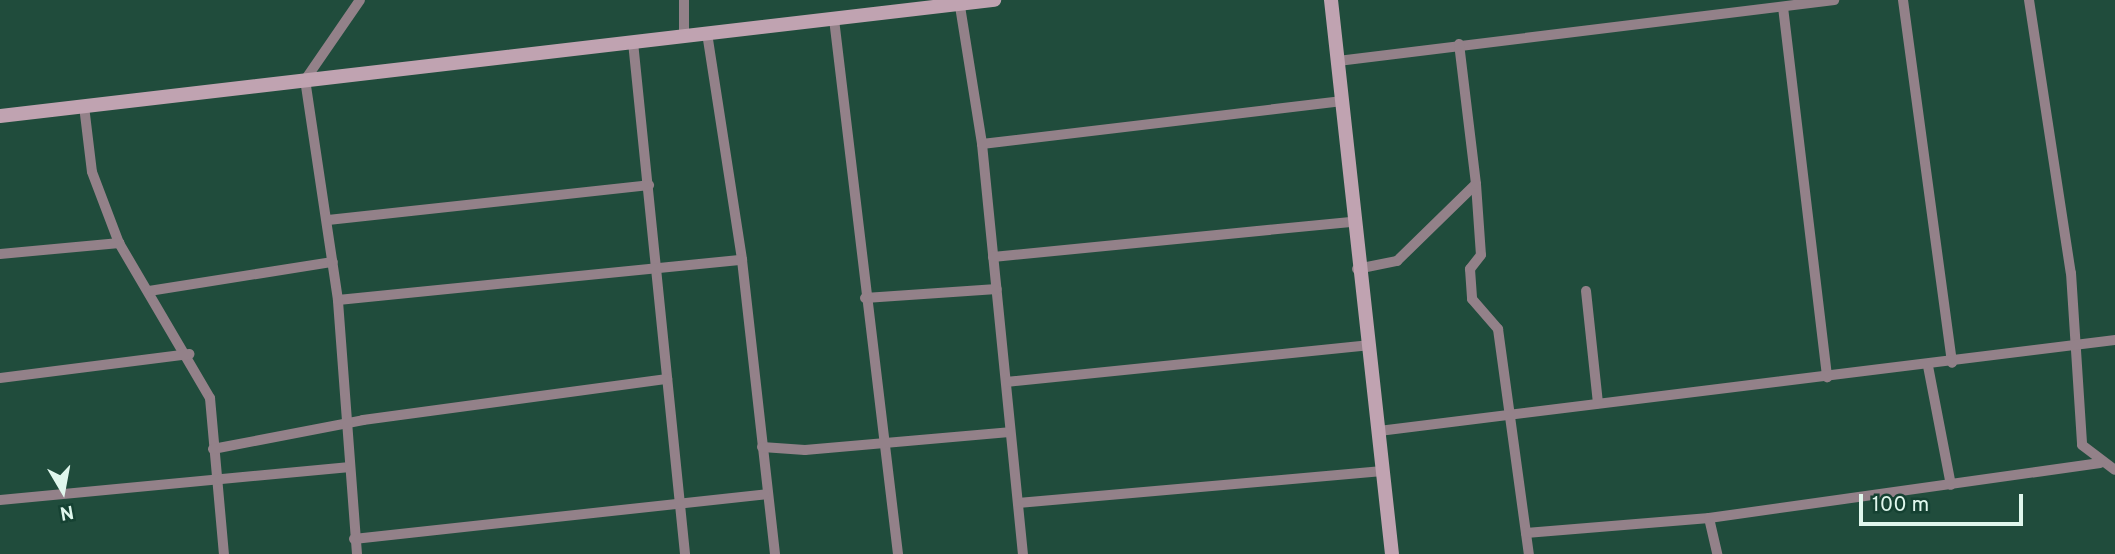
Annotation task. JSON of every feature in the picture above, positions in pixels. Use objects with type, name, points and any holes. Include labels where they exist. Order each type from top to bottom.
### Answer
[{"type":"street","points":[[357,554],[347,467],[338,300],[305,80],[360,0]]},
{"type":"street","points":[[684,0],[684,36]]},
{"type":"street","points":[[1,114],[994,0]]},
{"type":"street","points":[[1331,0],[1357,270],[1379,431],[1392,554]]},
{"type":"street","points":[[1338,61],[1459,44],[1834,0]]},
{"type":"street","points":[[1903,0],[1952,363]]},
{"type":"street","points":[[2029,0],[2078,349],[2082,445],[2101,463],[2115,470]]},
{"type":"street","points":[[959,2],[982,144],[1023,554]]},
{"type":"street","points":[[1783,7],[1828,377]]},
{"type":"street","points":[[834,19],[865,298],[898,554]]},
{"type":"street","points":[[707,33],[742,260],[765,494],[775,554]]},
{"type":"street","points":[[633,42],[685,554]]},
{"type":"street","points":[[1459,44],[1476,184],[1481,255],[1470,269],[1472,299],[1498,329],[1529,554]]},
{"type":"street","points":[[982,144],[1342,101]]},
{"type":"street","points":[[84,106],[92,172],[119,243],[189,354],[210,398],[223,554]]},
{"type":"street","points":[[1357,270],[1397,261],[1476,184]]},
{"type":"street","points":[[328,220],[649,185]]},
{"type":"street","points":[[993,257],[1353,222]]},
{"type":"street","points":[[0,254],[119,243]]},
{"type":"street","points":[[338,300],[657,272],[742,260]]},
{"type":"street","points":[[149,291],[332,262]]},
{"type":"street","points":[[865,298],[996,289]]},
{"type":"street","points":[[1586,290],[1598,403]]},
{"type":"street","points":[[1379,431],[1598,403],[2078,349],[2115,340]]},
{"type":"street","points":[[1006,382],[1368,345]]},
{"type":"street","points":[[0,377],[189,354]]},
{"type":"street","points":[[1928,366],[1951,485]]},
{"type":"street","points":[[213,449],[345,424],[667,379]]},
{"type":"street","points":[[762,447],[805,450],[1009,432]]},
{"type":"street","points":[[1526,533],[1709,518],[2101,463]]},
{"type":"street","points":[[0,500],[215,482],[347,467]]},
{"type":"street","points":[[1018,503],[1383,471]]},
{"type":"street","points":[[354,539],[765,494]]},
{"type":"street","points":[[1709,518],[1717,554]]}]
